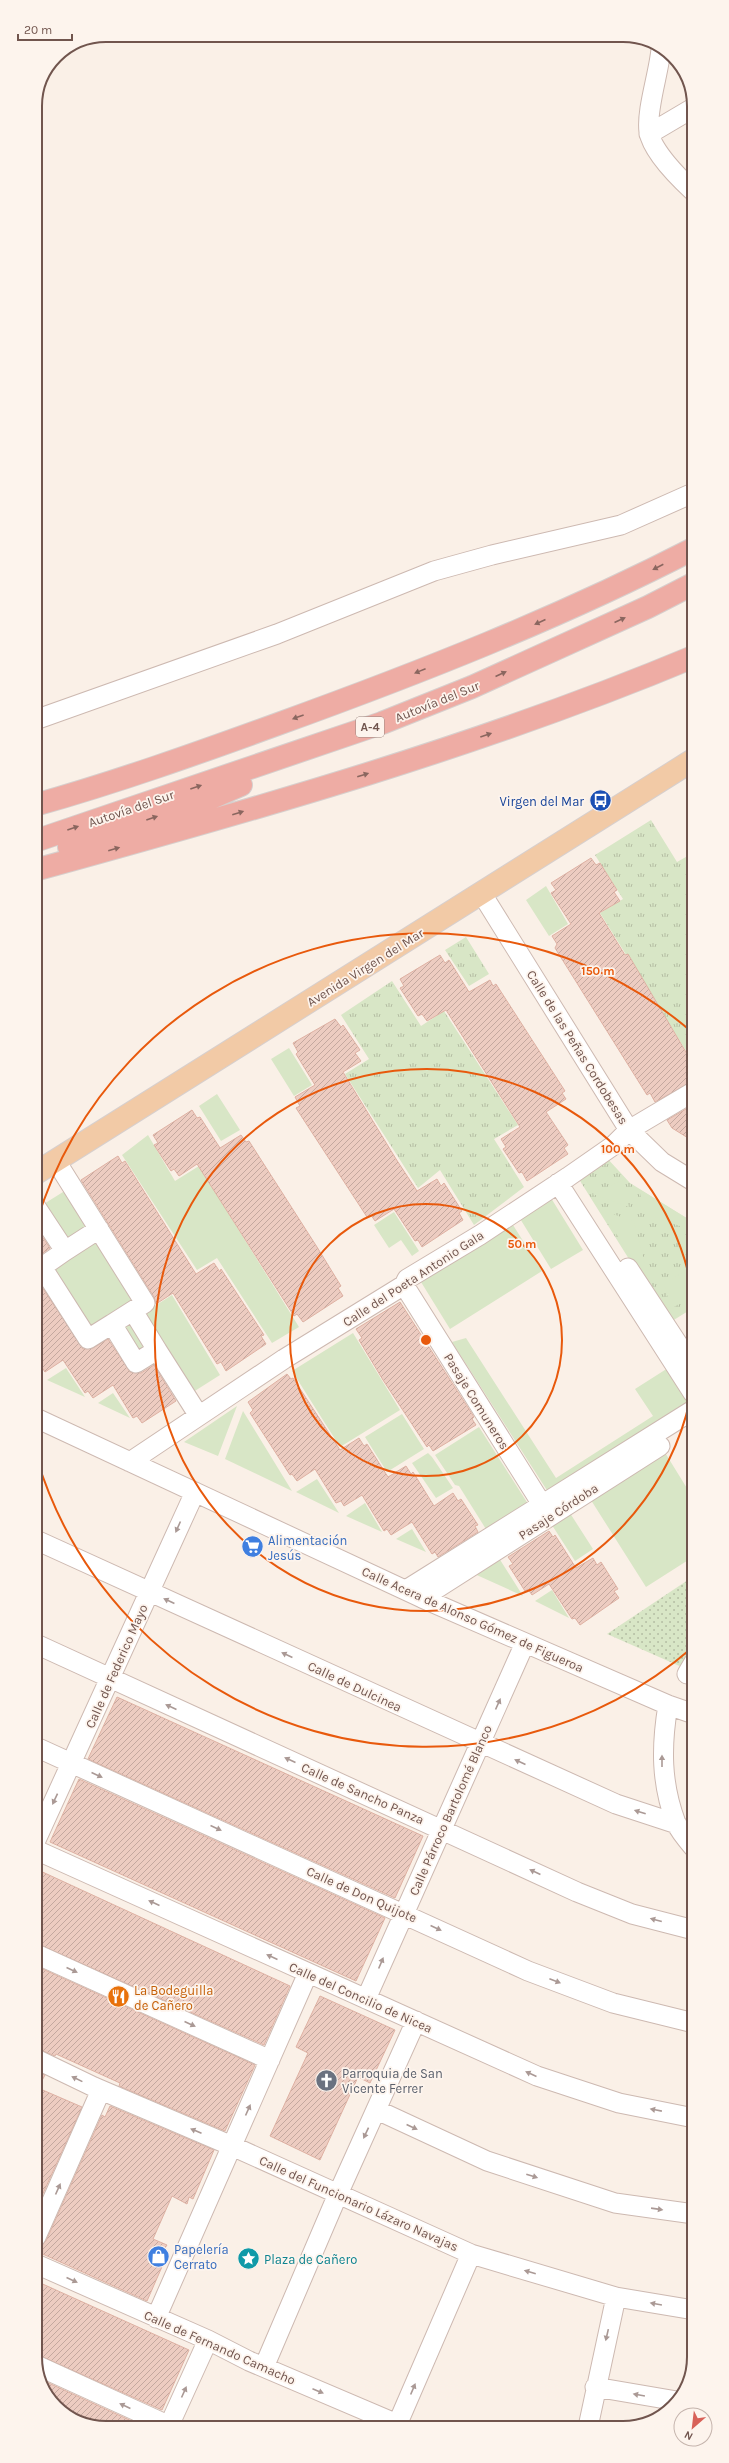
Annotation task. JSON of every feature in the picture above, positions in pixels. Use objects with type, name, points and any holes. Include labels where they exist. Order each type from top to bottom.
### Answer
[{"type":"highway","points":[[42,803],[76,794],[218,746],[371,691],[524,629],[635,579],[687,552]]},
{"type":"highway","name":"Autovía del Sur","points":[[42,838],[382,723],[472,687],[648,607],[687,587]]},
{"type":"highway","points":[[42,868],[198,825],[409,761],[533,719],[687,659]]},
{"type":"highway","points":[[42,856],[209,799],[382,723]]},
{"type":"main road","name":"Avenida Virgen del Mar","points":[[42,1169],[687,764]]},
{"type":"street","points":[[660,54],[648,121],[649,134],[670,169],[687,185]]},
{"type":"street","points":[[649,134],[687,112]]},
{"type":"street","points":[[42,718],[277,634],[434,571],[492,555],[621,525],[687,496]]},
{"type":"street","name":"Calle de las Peñas Cordobesas","points":[[482,894],[629,1130],[662,1162],[687,1177]]},
{"type":"street","name":"Calle del Poeta Antonio Gala","points":[[130,1462],[309,1343],[404,1285],[407,1279],[480,1235],[563,1180],[614,1145],[629,1130],[687,1096]]},
{"type":"street","points":[[56,1161],[99,1229],[145,1303],[88,1339],[42,1267],[99,1229]]},
{"type":"street","points":[[563,1180],[687,1358]]},
{"type":"street","points":[[563,1180],[687,1383]]},
{"type":"street","points":[[42,1216],[65,1251]]},
{"type":"street","name":"Pasaje Comuneros","points":[[404,1285],[546,1510]]},
{"type":"street","points":[[133,1311],[199,1416]]},
{"type":"street","points":[[112,1324],[136,1363],[157,1350]]},
{"type":"street","points":[[414,1594],[546,1510],[687,1414]]},
{"type":"street","name":"Calle Acera de Alonso Gómez de Figueroa","points":[[42,1421],[414,1594],[668,1706],[687,1712]]},
{"type":"street","name":"Pasaje Córdoba","points":[[546,1510],[687,1428]]},
{"type":"street","name":"Calle de Federico Mayo","points":[[42,1827],[195,1492]]},
{"type":"street","name":"Calle de Dulcinea","points":[[42,1543],[480,1744],[616,1804],[677,1824]]},
{"type":"street","name":"Calle Párroco Bartolomé Blanco","points":[[366,1999],[403,1913],[525,1643]]},
{"type":"street","name":"Calle de Sancho Panza","points":[[42,1647],[110,1679],[442,1828],[577,1892],[632,1914],[687,1928]]},
{"type":"street","points":[[668,1706],[662,1737],[662,1771],[677,1824],[687,1838]]},
{"type":"street","name":"Calle de Don Quijote","points":[[42,1750],[528,1971],[606,2000],[687,2021]]},
{"type":"street","name":"Calle del Concilio de Nicea","points":[[42,1853],[537,2076],[619,2103],[687,2117]]},
{"type":"street","points":[[42,1957],[270,2060]]},
{"type":"street","points":[[156,2318],[308,1973]]},
{"type":"street","points":[[264,2367],[338,2194],[416,2021]]},
{"type":"street","name":"Calle del Funcionario Lázaro Navajas","points":[[42,2062],[101,2090],[232,2146],[471,2254],[616,2297],[687,2309]]},
{"type":"street","points":[[42,2223],[101,2090]]},
{"type":"street","points":[[376,2110],[495,2164],[614,2203],[687,2213]]},
{"type":"street","points":[[402,2421],[471,2254]]},
{"type":"street","name":"Calle de Fernando Camacho","points":[[42,2267],[208,2340],[264,2367],[388,2421]]},
{"type":"street","points":[[589,2421],[616,2297]]},
{"type":"street","points":[[173,2421],[208,2340]]},
{"type":"street","points":[[43,2368],[157,2421]]},
{"type":"street","points":[[596,2387],[669,2401]]},
{"type":"green space","points":[[651,820],[677,862],[687,856],[687,1052],[600,913],[623,899],[595,855]]},
{"type":"green space","points":[[546,886],[568,924],[549,936],[526,900]]},
{"type":"green space","points":[[466,937],[489,974],[469,986],[445,950]]},
{"type":"green space","points":[[392,981],[421,1026],[444,1011],[518,1125],[494,1139],[524,1187],[474,1225],[440,1170],[418,1188],[345,1074],[369,1059],[341,1015]]},
{"type":"green space","points":[[289,1048],[312,1085],[294,1096],[271,1059]]},
{"type":"green space","points":[[217,1094],[240,1130],[221,1141],[199,1106]]},
{"type":"green space","points":[[148,1135],[175,1181],[199,1166],[299,1327],[272,1343],[217,1258],[197,1270],[122,1155]]},
{"type":"green space","points":[[606,1157],[630,1183],[687,1218],[687,1312],[669,1323],[577,1176]]},
{"type":"green space","points":[[623,1180],[629,1207],[592,1194]]},
{"type":"green space","points":[[71,1187],[97,1228],[65,1248],[42,1212],[42,1205]]},
{"type":"green space","points":[[639,1189],[687,1218],[687,1229],[645,1213]]},
{"type":"green space","points":[[551,1198],[583,1250],[551,1269],[519,1217]]},
{"type":"green space","points":[[600,1209],[634,1222],[648,1275],[644,1276]]},
{"type":"green space","points":[[394,1212],[419,1251],[412,1256],[401,1240],[389,1248],[374,1225]]},
{"type":"green space","points":[[513,1225],[542,1271],[450,1329],[421,1282]]},
{"type":"green space","points":[[99,1234],[143,1302],[89,1336],[45,1269]]},
{"type":"green space","points":[[687,1270],[687,1299],[671,1309],[664,1284]]},
{"type":"green space","points":[[172,1295],[220,1375],[190,1394],[139,1316]]},
{"type":"green space","points":[[135,1321],[154,1350],[137,1361],[118,1332]]},
{"type":"green space","points":[[353,1333],[400,1410],[340,1447],[292,1371]]},
{"type":"green space","points":[[466,1338],[556,1478],[653,1416],[635,1389],[668,1368],[687,1397],[687,1408],[550,1495],[452,1342]]},
{"type":"green space","points":[[66,1368],[85,1397],[47,1380]]},
{"type":"green space","points":[[113,1393],[130,1418],[98,1403]]},
{"type":"green space","points":[[237,1406],[218,1456],[184,1442]]},
{"type":"green space","points":[[243,1411],[292,1491],[225,1459]]},
{"type":"green space","points":[[402,1414],[424,1449],[387,1472],[365,1437]]},
{"type":"green space","points":[[479,1427],[530,1507],[489,1534],[459,1486],[455,1485],[435,1455]]},
{"type":"green space","points":[[664,1451],[687,1488],[687,1561],[646,1587],[589,1497]]},
{"type":"green space","points":[[428,1453],[453,1488],[436,1498],[412,1463]]},
{"type":"green space","points":[[317,1479],[339,1513],[296,1492]]},
{"type":"green space","points":[[365,1503],[382,1532],[346,1516]]},
{"type":"green space","points":[[568,1510],[593,1549],[575,1561],[550,1522]]},
{"type":"green space","points":[[412,1529],[426,1552],[396,1539]]},
{"type":"green space","points":[[497,1555],[523,1596],[470,1572]]},
{"type":"green space","points":[[687,1581],[687,1664],[684,1668],[607,1634]]},
{"type":"green space","points":[[552,1590],[569,1618],[535,1601]]},
{"type":"building","points":[[591,858],[596,865],[600,863],[617,890],[614,892],[620,901],[599,913],[625,955],[628,954],[687,1054],[687,1084],[655,1102],[650,1093],[647,1095],[555,948],[557,944],[552,936],[571,924],[551,893],[556,890],[551,883]]},
{"type":"building","points":[[440,955],[445,963],[449,960],[469,992],[490,980],[493,986],[496,984],[565,1091],[562,1093],[566,1099],[546,1112],[568,1145],[564,1148],[568,1154],[527,1181],[522,1172],[519,1173],[503,1149],[506,1147],[501,1139],[520,1127],[446,1010],[427,1021],[422,1014],[418,1016],[400,988],[404,986],[400,979]]},
{"type":"building","points":[[335,1019],[341,1027],[343,1025],[360,1050],[355,1053],[361,1061],[343,1072],[417,1191],[437,1179],[441,1186],[444,1183],[462,1211],[459,1213],[463,1220],[422,1247],[418,1240],[415,1241],[394,1209],[375,1221],[371,1215],[367,1217],[296,1108],[300,1106],[295,1097],[315,1085],[296,1054],[298,1052],[293,1043]]},
{"type":"building","points":[[687,1108],[687,1137],[672,1128],[667,1120]]},
{"type":"building","points":[[192,1110],[197,1118],[200,1117],[220,1148],[241,1135],[246,1142],[249,1141],[341,1286],[338,1288],[343,1296],[303,1322],[297,1314],[294,1316],[197,1164],[179,1176],[174,1169],[171,1171],[154,1145],[158,1143],[153,1135]]},
{"type":"building","points":[[118,1156],[122,1163],[125,1161],[196,1274],[214,1263],[220,1272],[221,1269],[264,1335],[261,1336],[266,1344],[226,1371],[221,1362],[217,1364],[173,1293],[156,1304],[154,1297],[81,1180]]},
{"type":"building","points":[[42,1236],[50,1248],[42,1254]]},
{"type":"building","points":[[42,1287],[83,1349],[93,1348],[108,1339],[130,1372],[141,1373],[154,1365],[176,1401],[142,1423],[137,1416],[133,1418],[113,1385],[93,1398],[88,1391],[85,1393],[63,1360],[45,1372],[42,1368]]},
{"type":"building","points":[[400,1302],[474,1417],[472,1419],[476,1425],[433,1451],[429,1445],[427,1447],[383,1380],[359,1340],[362,1338],[356,1329]]},
{"type":"building","points":[[287,1374],[291,1379],[293,1378],[340,1450],[359,1438],[364,1446],[367,1444],[388,1477],[406,1466],[411,1474],[413,1472],[434,1506],[453,1493],[458,1501],[461,1499],[478,1525],[475,1526],[478,1532],[438,1557],[435,1552],[432,1554],[412,1522],[391,1535],[387,1529],[384,1531],[362,1495],[344,1506],[341,1501],[336,1503],[315,1469],[297,1481],[292,1474],[290,1475],[250,1413],[253,1410],[248,1402]]},
{"type":"building","points":[[549,1531],[553,1537],[555,1535],[576,1568],[593,1558],[597,1565],[601,1562],[618,1589],[614,1591],[619,1598],[580,1625],[575,1618],[572,1619],[549,1584],[532,1595],[528,1589],[525,1591],[509,1566],[513,1564],[508,1557]]},
{"type":"building","points":[[117,1697],[423,1836],[395,1898],[88,1759]]},
{"type":"building","points":[[79,1779],[385,1918],[356,1981],[50,1842]]},
{"type":"building","points":[[42,1872],[290,1986],[264,2045],[42,1946]]},
{"type":"building","points":[[42,1969],[255,2065],[225,2131],[119,2086],[120,2083],[56,2054],[55,2056],[42,2051]]},
{"type":"building","name":"Parroquia de San Vicente Ferrer","points":[[320,1996],[395,2030],[370,2083],[358,2077],[320,2160],[270,2136],[308,2053],[296,2047]]},
{"type":"building","points":[[42,2074],[45,2075],[42,2081]]},
{"type":"building","points":[[42,2090],[82,2107],[42,2196]]},
{"type":"building","points":[[110,2106],[214,2150],[193,2199],[189,2197],[187,2204],[172,2196],[153,2239],[167,2245],[163,2251],[168,2253],[147,2301],[42,2254],[42,2244],[46,2241],[102,2115],[105,2117]]},
{"type":"building","points":[[42,2284],[189,2350],[162,2410],[42,2357]]},
{"type":"building","points":[[48,2383],[132,2421],[102,2421],[82,2416],[64,2405],[58,2399]]},
{"type":"place","name":"Virgen del Mar","points":[[600,801]]},
{"type":"place","name":"Alimentación Jesús","points":[[252,1547]]},
{"type":"place","name":"La Bodeguilla de Cañero","points":[[118,1997]]},
{"type":"place","name":"Parroquia de San Vicente Ferrer","points":[[327,2080]]},
{"type":"place","name":"Papelería Cerrato","points":[[159,2256]]},
{"type":"place","name":"Plaza de Cañero","points":[[248,2259]]}]
